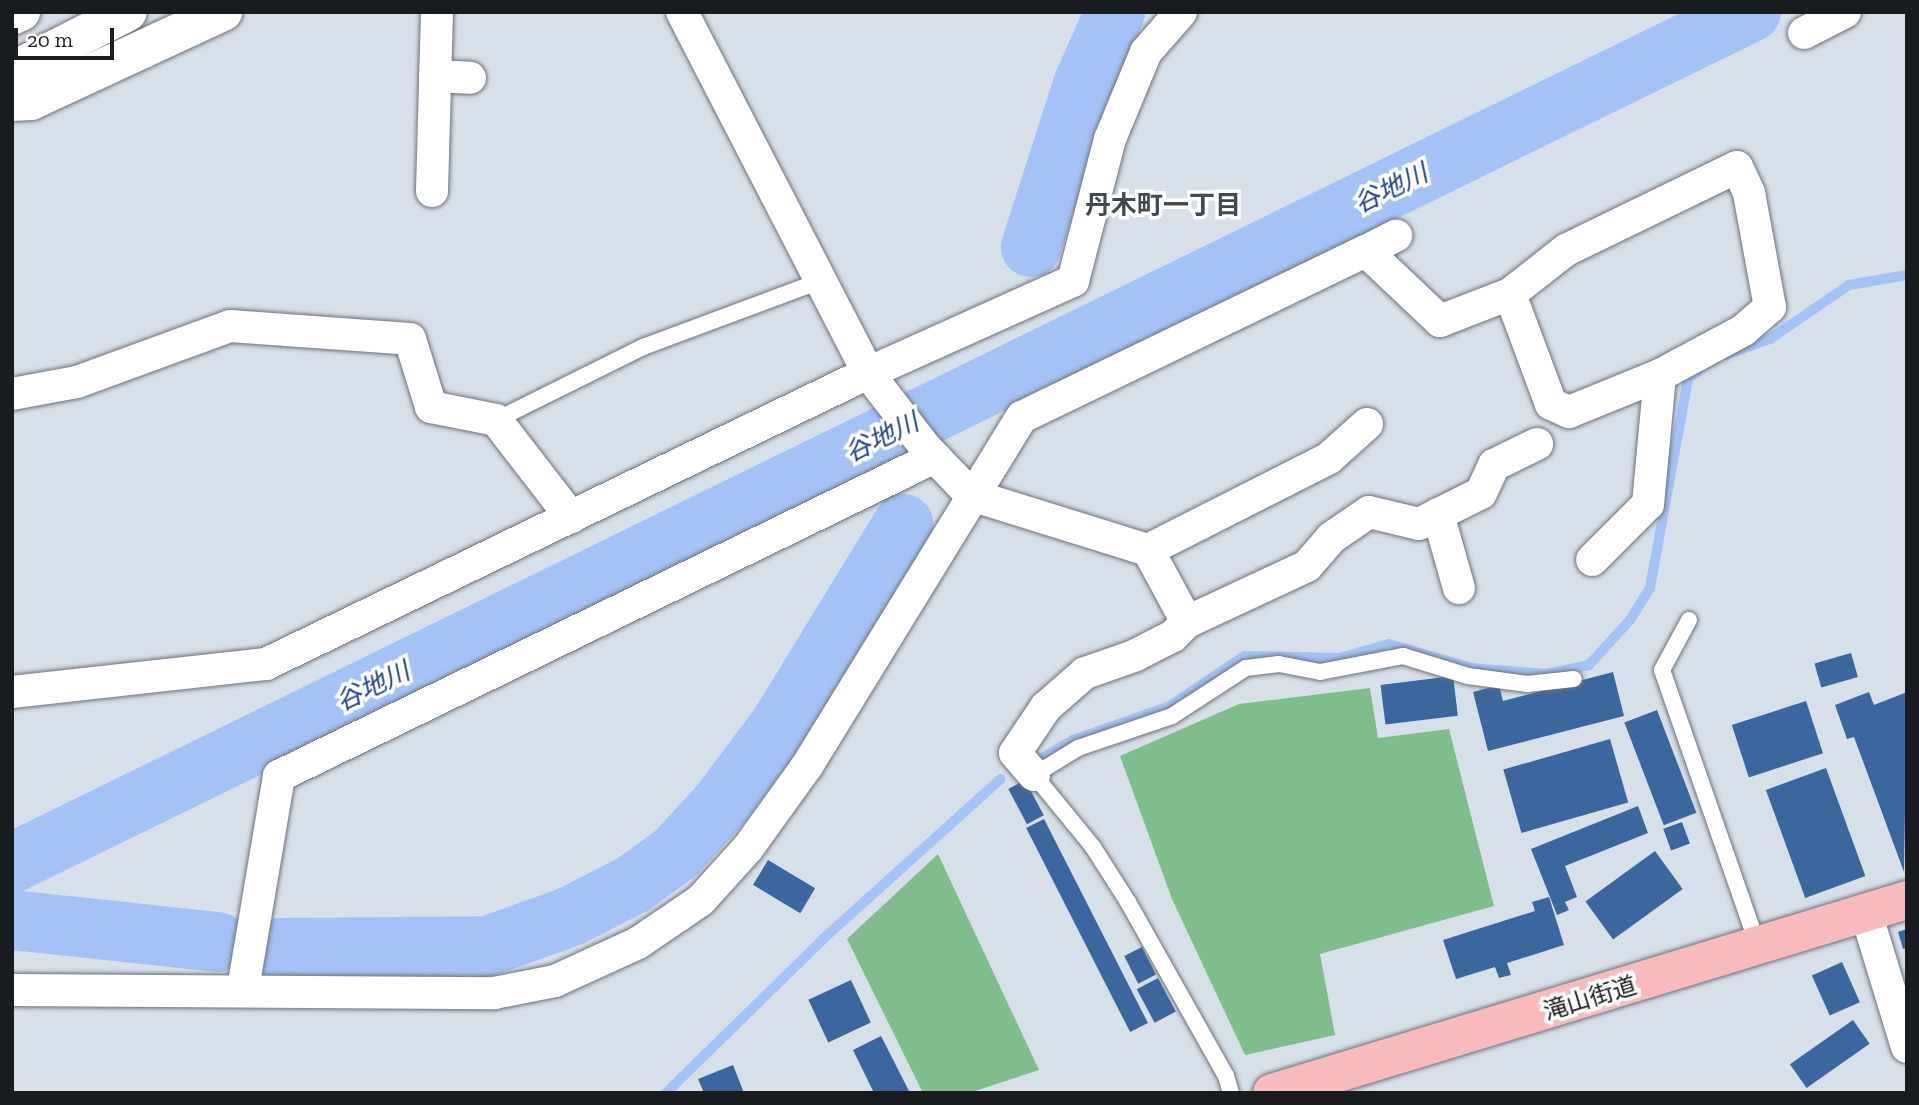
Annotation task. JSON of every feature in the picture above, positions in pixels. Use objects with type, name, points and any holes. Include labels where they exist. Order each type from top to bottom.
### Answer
[{"type":"highway","name":"滝山街道","points":[[1272,1093],[1907,900]]},
{"type":"main road","points":[[12,16],[21,12]]},
{"type":"main road","points":[[12,71],[128,12]]},
{"type":"main road","points":[[12,102],[31,101],[223,12]]},
{"type":"street","points":[[432,191],[437,12]]},
{"type":"street","points":[[682,12],[874,382],[930,453],[971,495],[1148,550],[1329,458],[1367,424]]},
{"type":"street","points":[[12,692],[267,664],[570,517],[874,382],[1073,281],[1110,139],[1146,52],[1181,12]]},
{"type":"street","points":[[1804,33],[1845,12]]},
{"type":"street","points":[[435,76],[470,78]]},
{"type":"street","points":[[1366,251],[1440,321],[1510,294],[1566,250],[1737,167],[1749,193],[1770,307],[1744,330],[1660,375],[1569,412],[1552,404],[1510,294]]},
{"type":"street","points":[[12,990],[243,989],[495,993],[555,981],[648,936],[701,900],[748,848],[807,766],[971,495],[1022,416],[1396,236]]},
{"type":"street","points":[[12,394],[77,382],[230,326],[410,339],[430,407],[496,420],[570,517]]},
{"type":"street","points":[[1591,560],[1648,503],[1660,375]]},
{"type":"street","points":[[1034,775],[1015,753],[1046,706],[1085,674],[1134,656],[1173,636],[1187,622],[1307,566],[1331,538],[1369,512],[1419,524],[1480,493],[1494,465],[1537,444]]},
{"type":"street","points":[[243,989],[279,776],[930,453]]},
{"type":"street","points":[[1438,514],[1459,588]]},
{"type":"street","points":[[1148,550],[1187,622]]},
{"type":"street","points":[[1866,912],[1907,1047]]},
{"type":"lane","points":[[496,420],[643,347],[820,281]]},
{"type":"lane","points":[[1689,620],[1662,670],[1758,946]]},
{"type":"lane","points":[[1231,1093],[1226,1076],[1128,902],[1093,848],[1034,775],[1078,748],[1172,716],[1246,668],[1279,664],[1320,671],[1403,656],[1479,678],[1527,684],[1574,679]]},
{"type":"green space","points":[[1370,688],[1378,738],[1449,729],[1494,906],[1320,954],[1335,1035],[1245,1055],[1172,899],[1120,756],[1239,704]]},
{"type":"green space","points":[[938,854],[1039,1070],[969,1093],[923,1093],[847,939]]},
{"type":"building","points":[[1851,653],[1858,677],[1821,688],[1814,663]]},
{"type":"building","points":[[1613,672],[1624,716],[1488,751],[1473,692],[1499,685],[1503,701]]},
{"type":"building","points":[[1453,676],[1458,716],[1385,725],[1381,685]]},
{"type":"building","points":[[1869,692],[1874,705],[1907,692],[1904,872],[1854,737],[1847,739],[1835,705]]},
{"type":"building","points":[[1806,701],[1823,753],[1749,777],[1732,725]]},
{"type":"building","points":[[1657,710],[1696,813],[1664,825],[1624,723]]},
{"type":"building","points":[[1610,739],[1628,802],[1521,833],[1503,770]]},
{"type":"building","points":[[1826,768],[1865,876],[1805,898],[1766,790]]},
{"type":"building","points":[[1025,780],[1044,815],[1027,824],[1008,789]]},
{"type":"building","points":[[1638,806],[1648,833],[1565,866],[1577,897],[1565,902],[1569,910],[1557,915],[1531,849]]},
{"type":"building","points":[[1044,819],[1148,1023],[1130,1032],[1026,828]]},
{"type":"building","points":[[1682,822],[1690,844],[1671,850],[1663,829]]},
{"type":"building","points":[[1655,851],[1683,889],[1613,940],[1585,902]]},
{"type":"building","points":[[768,860],[815,888],[800,913],[753,885]]},
{"type":"building","points":[[1549,897],[1564,945],[1507,963],[1511,975],[1499,978],[1495,967],[1456,979],[1443,940],[1535,911],[1532,902]]},
{"type":"building","points":[[1907,929],[1907,948],[1903,949],[1898,932]]},
{"type":"building","points":[[1142,947],[1156,975],[1138,984],[1124,956]]},
{"type":"building","points":[[1842,962],[1860,1002],[1830,1016],[1812,975]]},
{"type":"building","points":[[1158,978],[1176,1012],[1155,1023],[1137,989]]},
{"type":"building","points":[[851,980],[871,1023],[828,1042],[808,1000]]},
{"type":"building","points":[[1853,1020],[1870,1044],[1807,1088],[1790,1064]]},
{"type":"building","points":[[881,1036],[910,1093],[874,1093],[853,1050]]},
{"type":"building","points":[[733,1065],[744,1093],[704,1093],[698,1079]]},
{"type":"waterway","name":"谷地川","points":[[1031,247],[1083,85],[1115,12]]},
{"type":"waterway","name":"谷地川","points":[[12,863],[1751,12]]},
{"type":"waterway","points":[[1725,355],[1770,339],[1849,285],[1907,275]]},
{"type":"waterway","points":[[1037,761],[1073,740],[1170,706],[1244,656],[1339,658],[1389,644],[1471,668],[1547,674],[1589,665],[1630,620],[1650,588],[1688,378],[1697,372]]},
{"type":"waterway","name":"谷地川","points":[[279,948],[488,946],[569,917],[632,885],[676,853],[720,805],[780,725],[903,524]]},
{"type":"waterway","points":[[666,1093],[823,939],[1001,779]]},
{"type":"waterway","name":"谷地川","points":[[12,920],[218,942]]},
{"type":"district","name":"丹木町一丁目","points":[[1163,206]]}]
